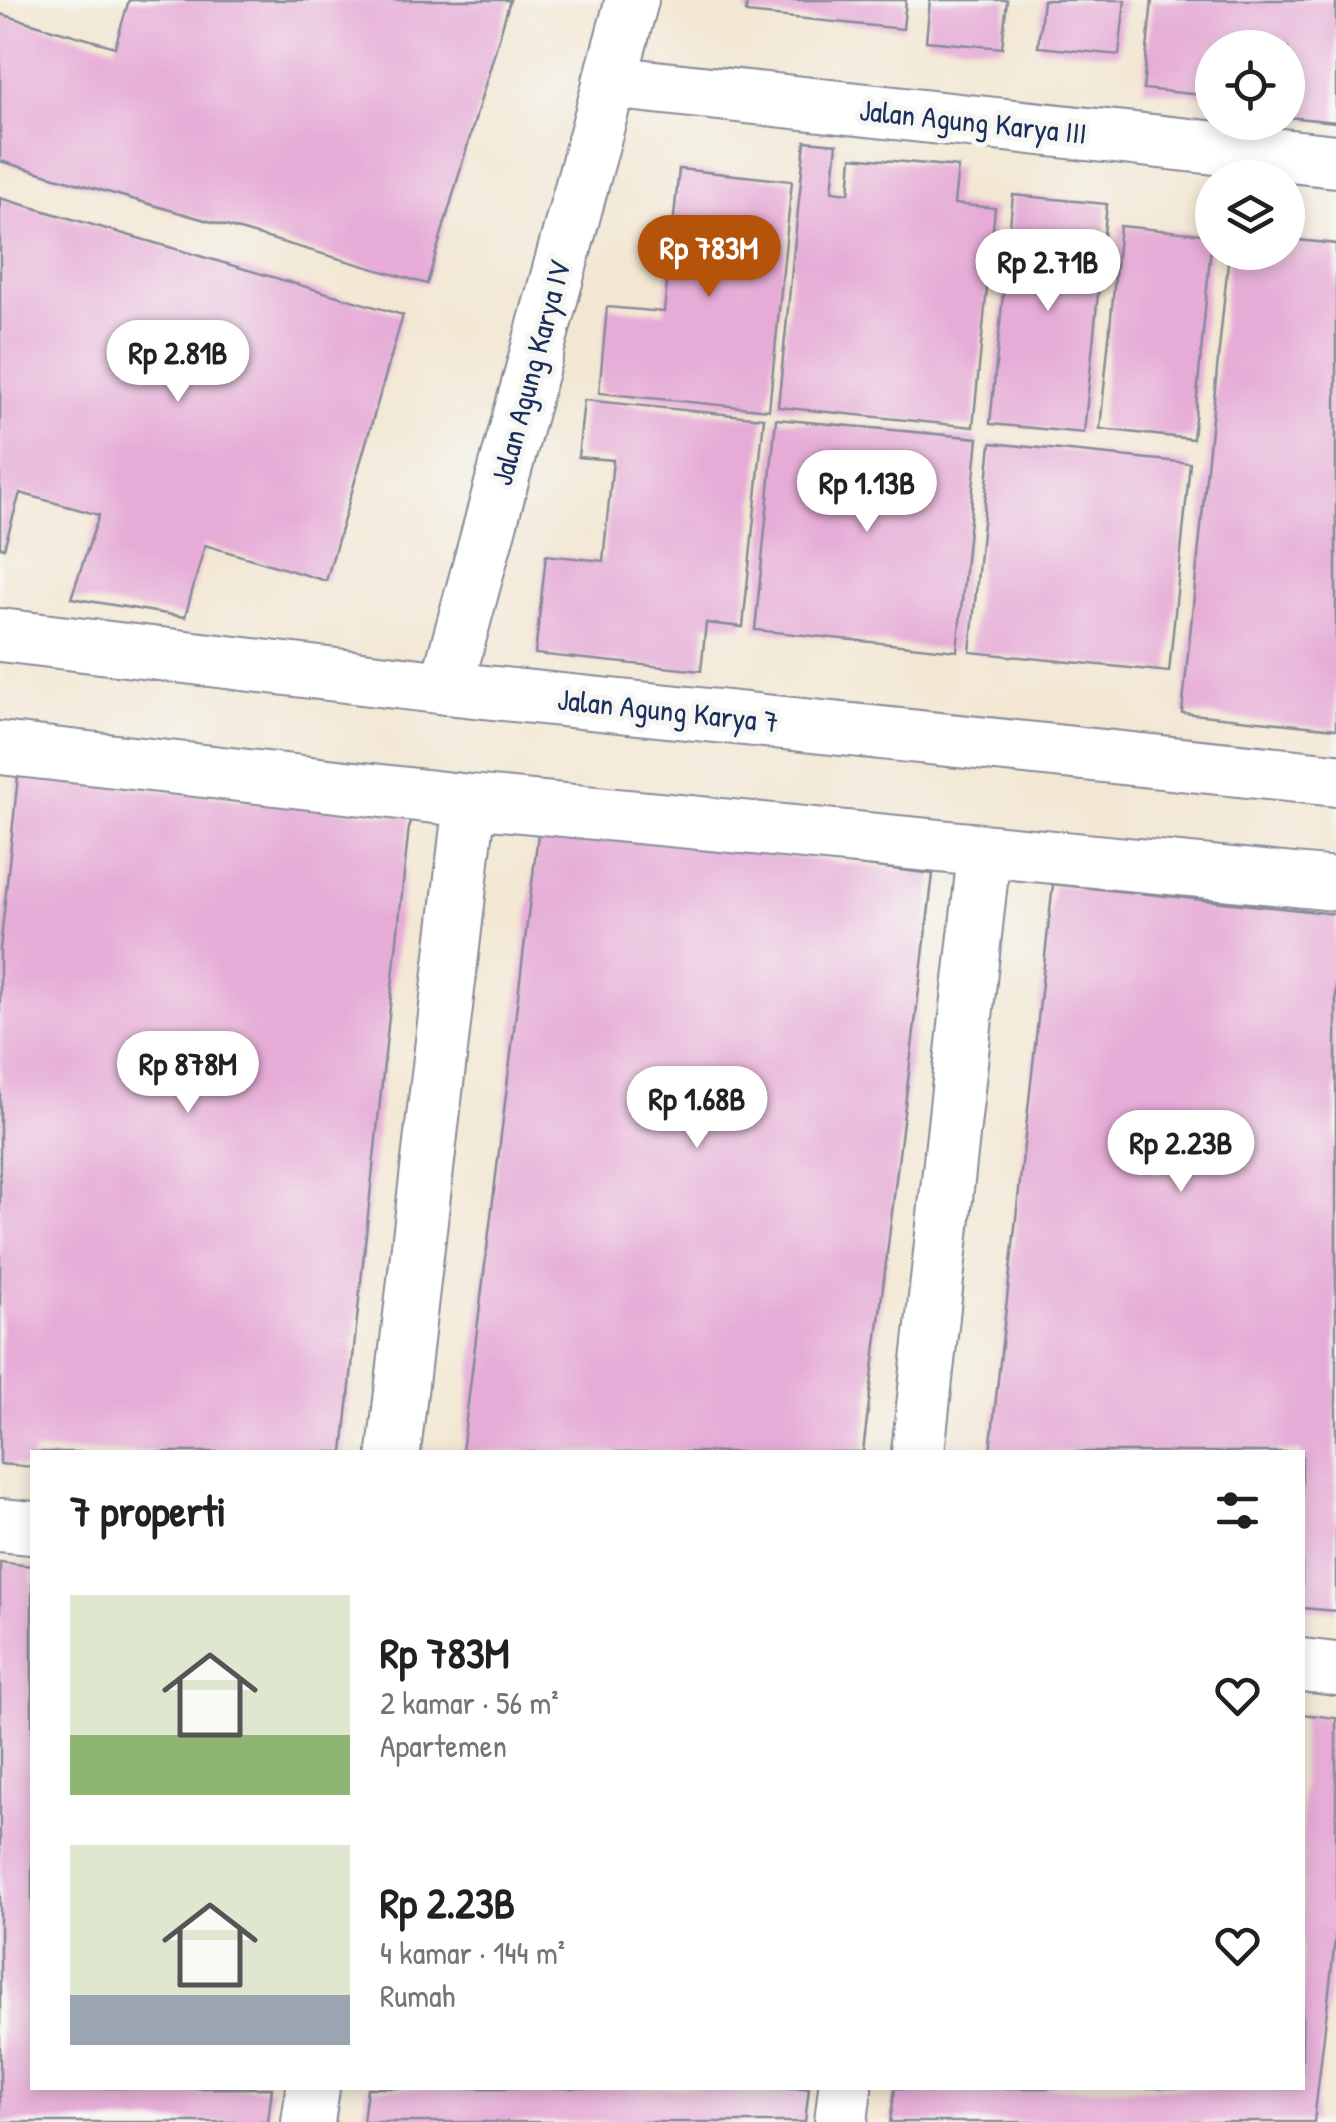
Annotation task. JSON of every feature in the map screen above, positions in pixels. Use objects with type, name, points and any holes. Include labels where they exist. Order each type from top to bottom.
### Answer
[{"type":"lane","name":"Jalan Agung Karya IV","points":[[446,688],[632,0]]},
{"type":"lane","name":"Jalan Agung Karya III","points":[[609,82],[1336,161]]},
{"type":"lane","name":"Jalan Agung Karya 7","points":[[0,635],[446,688],[1336,780]]},
{"type":"lane","points":[[0,748],[984,854],[1336,884]]},
{"type":"lane","points":[[394,1450],[470,801]]},
{"type":"lane","points":[[918,1450],[984,854]]},
{"type":"lane","points":[[0,1525],[30,1528]]},
{"type":"lane","points":[[1305,1665],[1336,1669]]},
{"type":"lane","points":[[308,2122],[313,2090]]},
{"type":"lane","points":[[841,2122],[845,2090]]},
{"type":"building","points":[[129,0],[510,0],[427,284],[0,161],[0,14],[115,47]]},
{"type":"building","points":[[747,0],[906,0],[903,29],[746,13]]},
{"type":"building","points":[[930,0],[1007,0],[1002,48],[926,41]]},
{"type":"building","points":[[1043,0],[1125,0],[1119,55],[1038,47]]},
{"type":"building","points":[[1152,0],[1336,0],[1336,122],[1305,119],[1305,30],[1195,30],[1195,94],[1143,89]]},
{"type":"building","points":[[805,141],[837,144],[832,191],[849,193],[852,157],[958,167],[954,204],[995,208],[973,427],[778,407]]},
{"type":"building","points":[[679,169],[792,181],[769,410],[599,393],[607,307],[664,312]]},
{"type":"building","points":[[1013,195],[1107,204],[1084,433],[990,424]]},
{"type":"building","points":[[0,198],[403,315],[326,581],[205,545],[185,617],[71,598],[99,515],[20,493],[4,548],[0,547]]},
{"type":"building","points":[[1120,226],[1195,233],[1195,270],[1209,270],[1193,439],[1100,429]]},
{"type":"building","points":[[1305,241],[1336,244],[1336,729],[1182,713],[1227,270],[1305,270]]},
{"type":"building","points":[[584,400],[764,418],[743,627],[706,623],[701,671],[535,654],[546,555],[603,561],[613,460],[578,457]]},
{"type":"building","points":[[776,419],[978,438],[957,651],[755,630]]},
{"type":"building","points":[[991,443],[1190,463],[1169,672],[970,652]]},
{"type":"building","points":[[18,776],[410,817],[343,1450],[30,1450],[30,1467],[0,1464],[0,950]]},
{"type":"building","points":[[539,826],[933,874],[863,1450],[462,1450]]},
{"type":"building","points":[[1053,884],[1336,914],[1336,1611],[1305,1608],[1305,1450],[990,1450]]},
{"type":"building","points":[[0,1562],[30,1566],[30,2090],[272,2090],[268,2122],[0,2122]]},
{"type":"building","points":[[1305,1714],[1336,1718],[1336,1931],[1314,2122],[890,2122],[895,2090],[1305,2090]]},
{"type":"building","points":[[367,2090],[809,2090],[805,2122],[363,2122]]}]
